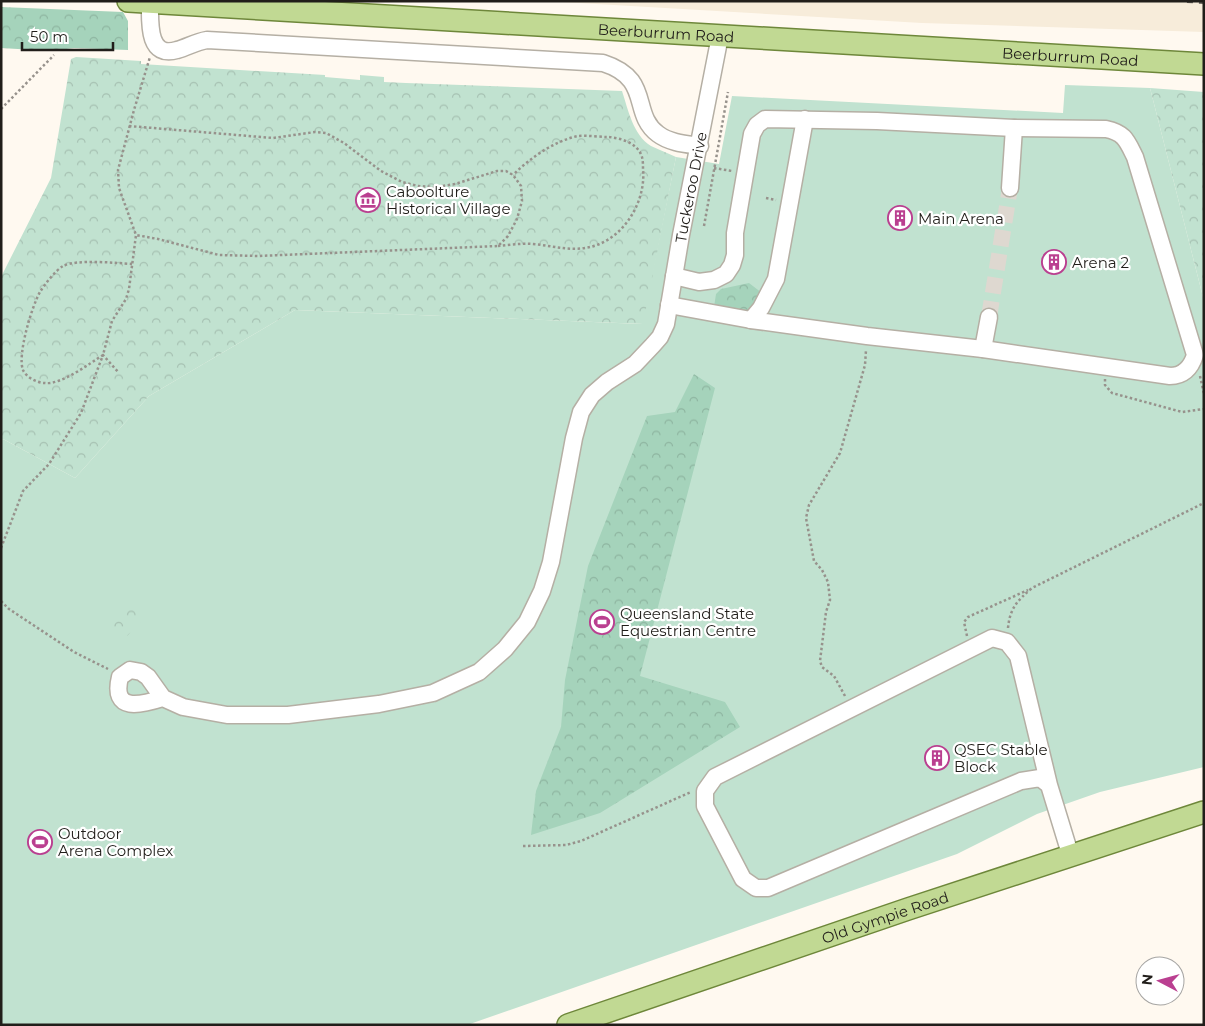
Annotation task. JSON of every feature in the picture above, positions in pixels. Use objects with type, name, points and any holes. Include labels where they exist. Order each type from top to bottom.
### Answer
[{"type":"main road","name":"Beerburrum Road","points":[[128,1],[1204,64]]},
{"type":"main road","name":"Old Gympie Road","points":[[568,1025],[1204,812]]},
{"type":"street","points":[[150,2],[151,35],[155,44],[167,51],[175,51],[196,42],[207,40],[603,64],[614,67],[632,82],[640,98],[647,122],[658,134],[678,142],[700,146]]},
{"type":"street","name":"Tuckeroo Drive","points":[[163,698],[183,707],[226,715],[288,715],[379,704],[432,693],[479,672],[505,649],[527,622],[542,591],[551,562],[574,438],[582,412],[592,395],[607,382],[635,364],[660,337],[666,324],[720,36]]},
{"type":"street","points":[[669,305],[751,320],[1178,376],[1192,364],[1194,355],[1135,157],[1124,137],[1117,131],[1106,129],[1014,128],[877,120],[766,119],[757,125],[752,134],[735,233],[735,255],[732,266],[726,274],[714,280],[698,282],[674,276]]},
{"type":"street","points":[[751,320],[761,308],[776,279],[805,119]]},
{"type":"street","points":[[1010,188],[1014,128]]},
{"type":"street","points":[[983,349],[989,318]]},
{"type":"street","points":[[1048,784],[1040,778],[1021,781],[768,888],[756,888],[743,879],[705,806],[705,791],[716,777],[992,638],[1007,642],[1018,656],[1048,784],[1070,857]]},
{"type":"street","points":[[130,670],[141,672],[148,677],[163,698],[134,705],[125,702],[120,696],[117,687],[120,677],[130,670]]},
{"type":"path","points":[[1,548],[23,492],[49,464],[81,413],[103,355],[112,321],[126,299],[136,235],[119,188],[118,170],[129,126],[155,44]]},
{"type":"path","points":[[1,109],[54,55]]},
{"type":"path","points":[[704,226],[728,92]]},
{"type":"path","points":[[129,126],[273,138],[314,132],[326,133],[344,143],[380,170],[402,182],[418,186],[436,187],[455,184],[497,171],[506,171],[513,175],[521,186],[522,201],[517,219],[508,236],[498,246]]},
{"type":"path","points":[[136,235],[158,238],[219,255],[267,256],[532,244],[577,250],[598,245],[615,234],[632,216],[640,198],[644,178],[642,156],[633,145],[620,138],[579,136],[555,145],[526,162],[513,175]]},
{"type":"path","points":[[103,355],[59,381],[45,384],[33,380],[23,371],[21,356],[27,329],[40,293],[63,266],[75,263],[112,262],[132,264]]},
{"type":"path","points":[[852,709],[834,676],[822,667],[820,661],[826,612],[830,600],[828,582],[822,570],[814,561],[806,518],[809,505],[840,453],[865,365],[867,336]]},
{"type":"path","points":[[103,355],[119,373]]},
{"type":"path","points":[[1107,368],[1105,385],[1112,393],[1182,412],[1204,409]]},
{"type":"path","points":[[972,648],[965,630],[964,622],[968,617],[1032,588],[1204,503]]},
{"type":"path","points":[[1007,642],[1012,609],[1019,599],[1032,588]]},
{"type":"path","points":[[1,601],[9,609],[74,652],[120,677]]},
{"type":"path","points":[[523,846],[566,845],[581,841],[689,792],[705,791]]},
{"type":"shaded area","points":[[545,1],[1204,1],[1204,32],[922,23]]},
{"type":"green space","points":[[1,7],[123,12],[128,21],[128,50],[74,48],[51,51],[1,48]]},
{"type":"green space","name":"Caboolture Historical Village","points":[[76,57],[141,61],[141,64],[325,75],[325,77],[360,80],[360,75],[384,77],[384,82],[622,91],[635,129],[651,146],[676,157],[643,324],[295,310],[149,396],[75,478],[3,439],[1,440],[1,277],[51,178],[71,59]]},
{"type":"green space","name":"Queensland State Equestrian Centre","points":[[1065,85],[1150,88],[1204,301],[1204,767],[1100,792],[1037,814],[957,854],[467,1025],[1,1025],[1,440],[3,439],[75,478],[149,396],[295,310],[642,324],[676,157],[719,164],[732,96],[1063,113]]},
{"type":"green space","points":[[1150,88],[1204,92],[1204,301]]},
{"type":"green space","points":[[749,283],[762,293],[752,312],[714,307],[716,294],[721,289]]},
{"type":"green space","points":[[694,374],[715,388],[640,676],[725,702],[740,727],[600,813],[531,835],[536,791],[561,727],[565,680],[588,566],[647,416],[675,412]]},
{"type":"green space","points":[[131,606],[144,619],[122,641],[109,629]]},
{"type":"tunnel","points":[[989,317],[1010,188]]},
{"type":"railway","points":[[1187,1],[1204,2]]},
{"type":"place","name":"Caboolture Historical Village","points":[[368,200]]},
{"type":"place","name":"Main Arena","points":[[900,218]]},
{"type":"place","name":"Arena 2","points":[[1054,262]]},
{"type":"place","name":"Queensland State Equestrian Centre","points":[[602,622]]},
{"type":"place","name":"QSEC Stable Block","points":[[937,758]]},
{"type":"place","name":"Outdoor Arena Complex","points":[[40,842]]}]
